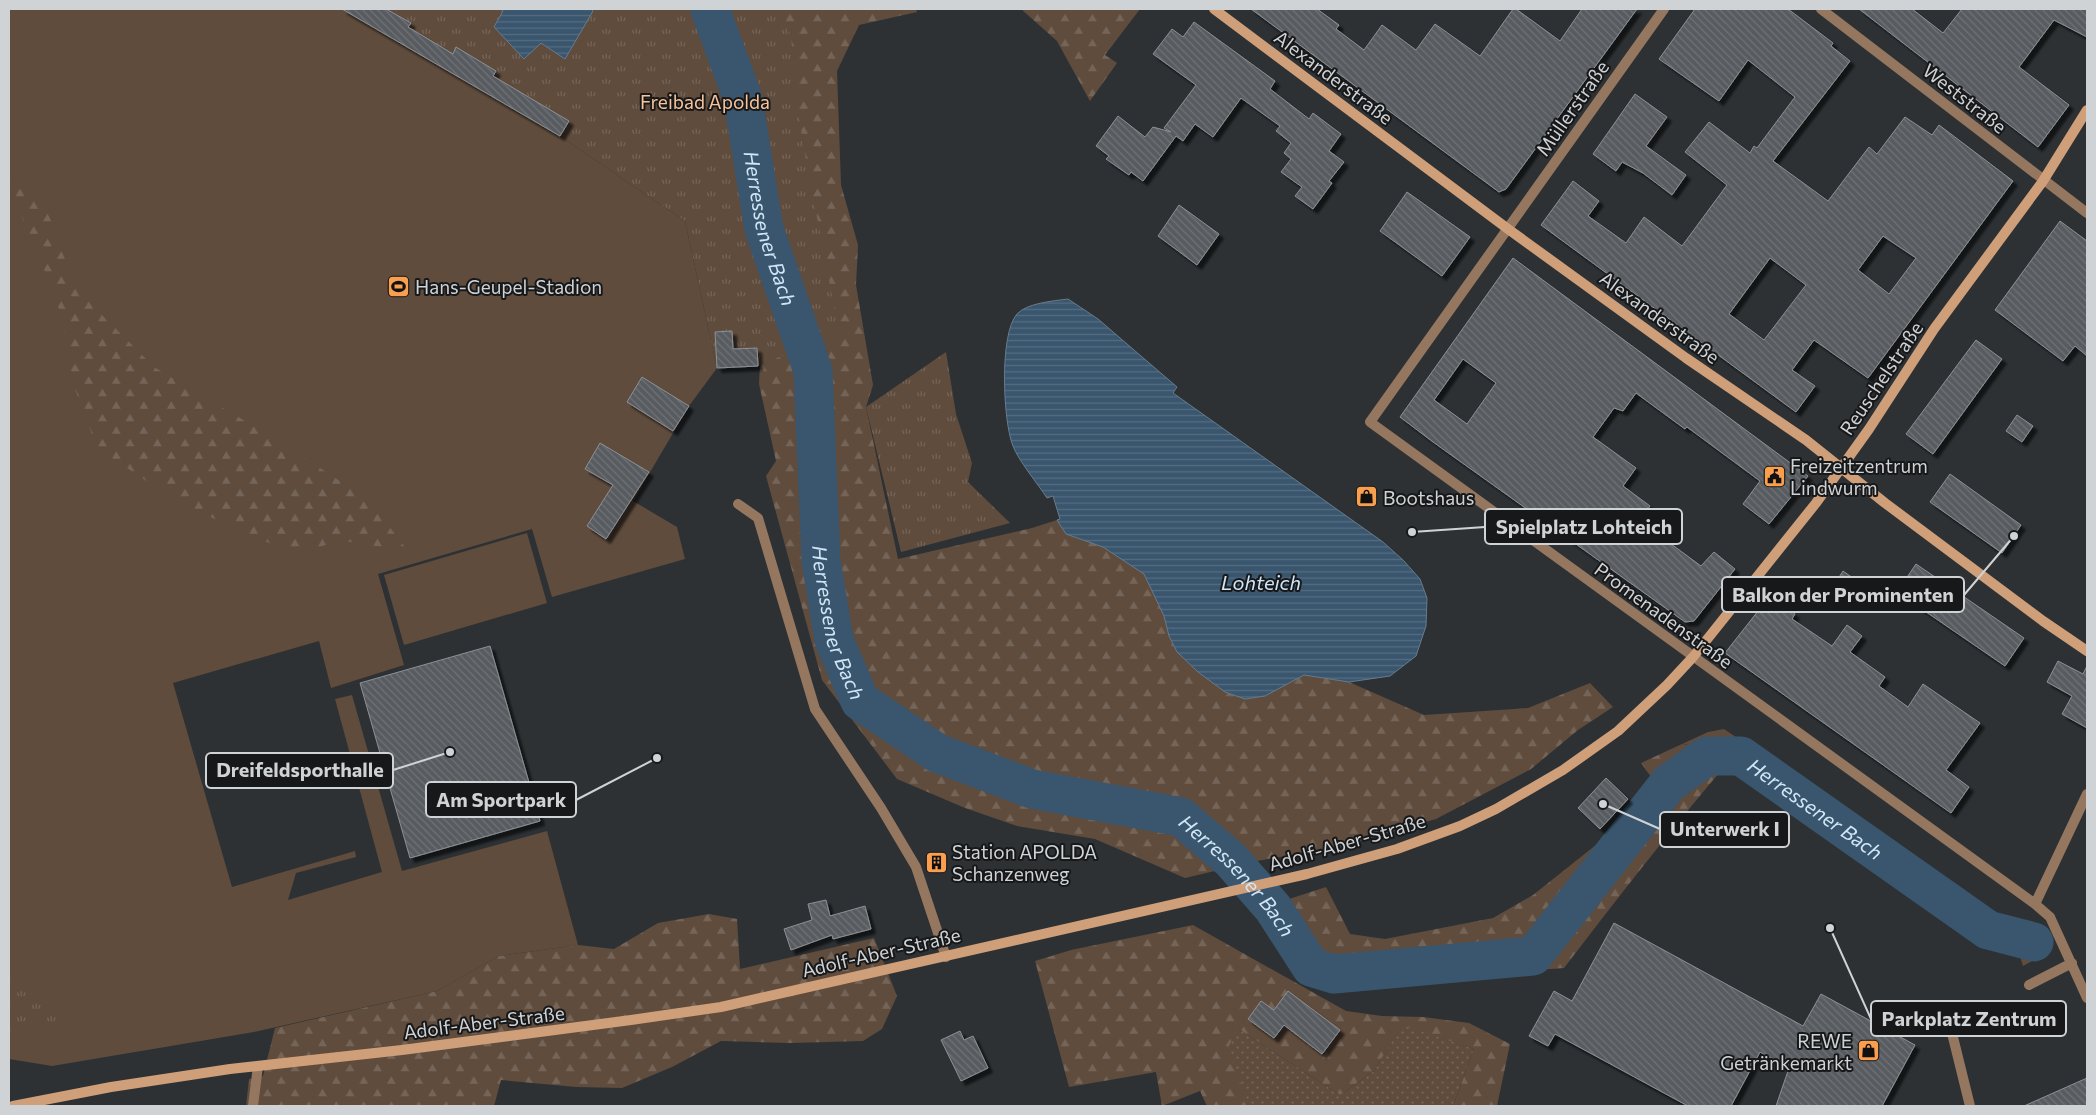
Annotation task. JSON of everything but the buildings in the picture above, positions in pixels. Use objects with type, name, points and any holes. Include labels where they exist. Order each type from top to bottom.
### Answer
[{"type":"main road","name":"Alexanderstraße","points":[[1214,9],[1508,229],[1686,358],[1806,440],[2043,621],[2087,651]]},
{"type":"main road","name":"Reuschelstraße","points":[[1693,657],[1841,468],[1869,429],[1934,329],[2043,180],[2087,110]]},
{"type":"main road","name":"Adolf-Aber-Straße","points":[[13,1106],[111,1087],[258,1066],[432,1046],[631,1020],[721,1006],[946,957],[1277,881],[1397,850],[1460,826],[1505,804],[1563,770],[1618,731],[1693,657]]},
{"type":"street","name":"Müllerstraße","points":[[1508,229],[1664,9]]},
{"type":"street","name":"Weststraße","points":[[1821,9],[2087,213]]},
{"type":"street","name":"Promenadenstraße","points":[[1508,229],[1370,422],[2035,904],[2050,917],[2087,998]]},
{"type":"street","points":[[738,504],[758,518],[815,709],[881,808],[921,878],[946,957]]},
{"type":"street","points":[[2035,904],[2087,794]]},
{"type":"street","points":[[2029,985],[2072,963]]},
{"type":"street","points":[[1949,1021],[1970,1106]]},
{"type":"street","points":[[253,1106],[258,1066]]},
{"type":"green space","points":[[9,9],[342,9],[560,136],[685,221],[717,368],[689,406],[633,501],[677,527],[685,559],[552,597],[532,529],[378,574],[404,665],[331,688],[319,641],[173,683],[232,887],[355,851],[356,857],[296,873],[288,900],[382,872],[335,699],[352,695],[402,871],[547,831],[578,945],[499,956],[437,991],[254,1032],[52,1066],[9,1059]]},
{"type":"green space","name":"Freibad Apolda","points":[[342,9],[782,9],[791,38],[802,139],[839,332],[758,366],[717,368],[685,221],[560,136]]},
{"type":"green space","points":[[675,9],[916,9],[917,12],[859,25],[837,71],[841,185],[858,245],[856,285],[873,385],[866,407],[898,559],[1032,528],[1057,520],[1066,534],[1103,547],[1144,574],[1164,616],[1169,636],[1177,652],[1198,672],[1225,692],[1245,699],[1265,696],[1304,675],[1349,682],[1424,715],[1528,708],[1590,683],[1613,707],[1578,730],[1531,769],[1436,819],[1346,845],[1257,861],[1185,878],[1095,839],[1017,826],[965,808],[897,779],[822,680],[766,476],[776,461],[759,384],[760,365]]},
{"type":"green space","points":[[1021,9],[1140,9],[1105,55],[1117,63],[1090,101],[1057,41]]},
{"type":"green space","points":[[9,167],[44,202],[76,289],[154,367],[267,434],[368,499],[408,551],[337,540],[299,556],[181,504],[97,448],[72,381],[63,320],[36,248],[9,189]]},
{"type":"green space","points":[[946,352],[956,414],[972,463],[968,482],[1010,523],[901,552],[866,407]]},
{"type":"green space","points":[[527,533],[547,603],[404,645],[384,575]]},
{"type":"green space","points":[[1724,729],[2007,921],[2023,927],[2036,935],[2033,938],[1989,927],[1738,751],[1682,744],[1708,732]]},
{"type":"green space","points":[[1682,744],[1738,751],[1671,831],[1564,968],[1330,985],[1301,968],[1252,911],[1326,887],[1350,934],[1385,939],[1493,918],[1533,895],[1606,837],[1654,781],[1641,763]]},
{"type":"green space","points":[[709,914],[737,919],[740,969],[874,938],[897,996],[882,1029],[863,1041],[790,1043],[721,1041],[672,1067],[622,1088],[576,1087],[501,1080],[494,1106],[246,1106],[249,1079],[263,1076],[275,1028],[437,991],[499,956],[578,945],[614,949],[658,923]]},
{"type":"green space","points":[[1193,925],[1346,1011],[1382,1016],[1423,1017],[1469,1023],[1510,1044],[1497,1106],[1453,1106],[1474,1049],[1402,1026],[1374,1071],[1340,1095],[1237,1028],[1249,1105],[1247,1106],[1207,1106],[1200,1091],[1162,1106],[1156,1072],[1069,1087],[1035,961],[1071,950]]},
{"type":"green space","points":[[1992,934],[2035,944],[2043,934],[2047,936],[2052,950],[2023,966],[2019,953]]},
{"type":"green space","points":[[9,962],[66,1021],[9,1035]]},
{"type":"green space","points":[[1402,1025],[1474,1049],[1453,1106],[1249,1106],[1228,1048],[1237,1028],[1340,1095],[1374,1071]]},
{"type":"water","points":[[500,9],[591,9],[593,11],[565,59],[541,43],[524,59],[494,27],[503,11]]},
{"type":"water","name":"Lohteich","points":[[1068,299],[1098,319],[1177,387],[1173,393],[1383,542],[1403,560],[1420,579],[1427,598],[1426,626],[1416,656],[1390,676],[1349,682],[1304,675],[1265,696],[1245,699],[1225,692],[1198,672],[1177,652],[1169,636],[1164,616],[1144,574],[1103,547],[1066,534],[1057,520],[1060,519],[1053,496],[1047,498],[1013,446],[1005,399],[1005,358],[1011,324],[1017,314],[1027,307]]},
{"type":"waterway","name":"Herressener Bach","points":[[710,9],[743,99],[764,229],[813,371],[821,561],[834,640],[860,701],[937,753],[1032,789],[1181,817],[1231,860],[1273,908],[1311,967],[1334,974],[1533,956],[1669,783],[1707,756],[1741,756],[1988,930],[2034,942]]},
{"type":"place","name":"Hans-Geupel-Stadion","points":[[399,286]]},
{"type":"place","name":"Freizeitzentrum Lindwurm","points":[[1774,476]]},
{"type":"place","name":"Bootshaus","points":[[1367,497]]},
{"type":"place","name":"Spielplatz Lohteich","points":[[1412,532]]},
{"type":"place","name":"Balkon der Prominenten","points":[[2014,536]]},
{"type":"place","name":"Dreifeldsporthalle","points":[[450,752]]},
{"type":"place","name":"Am Sportpark","points":[[657,758]]},
{"type":"place","name":"Unterwerk I","points":[[1603,804]]},
{"type":"place","name":"Station APOLDA Schanzenweg","points":[[936,862]]},
{"type":"place","name":"Parkplatz Zentrum","points":[[1830,928]]},
{"type":"place","name":"REWE Getränkemarkt","points":[[1868,1051]]}]
